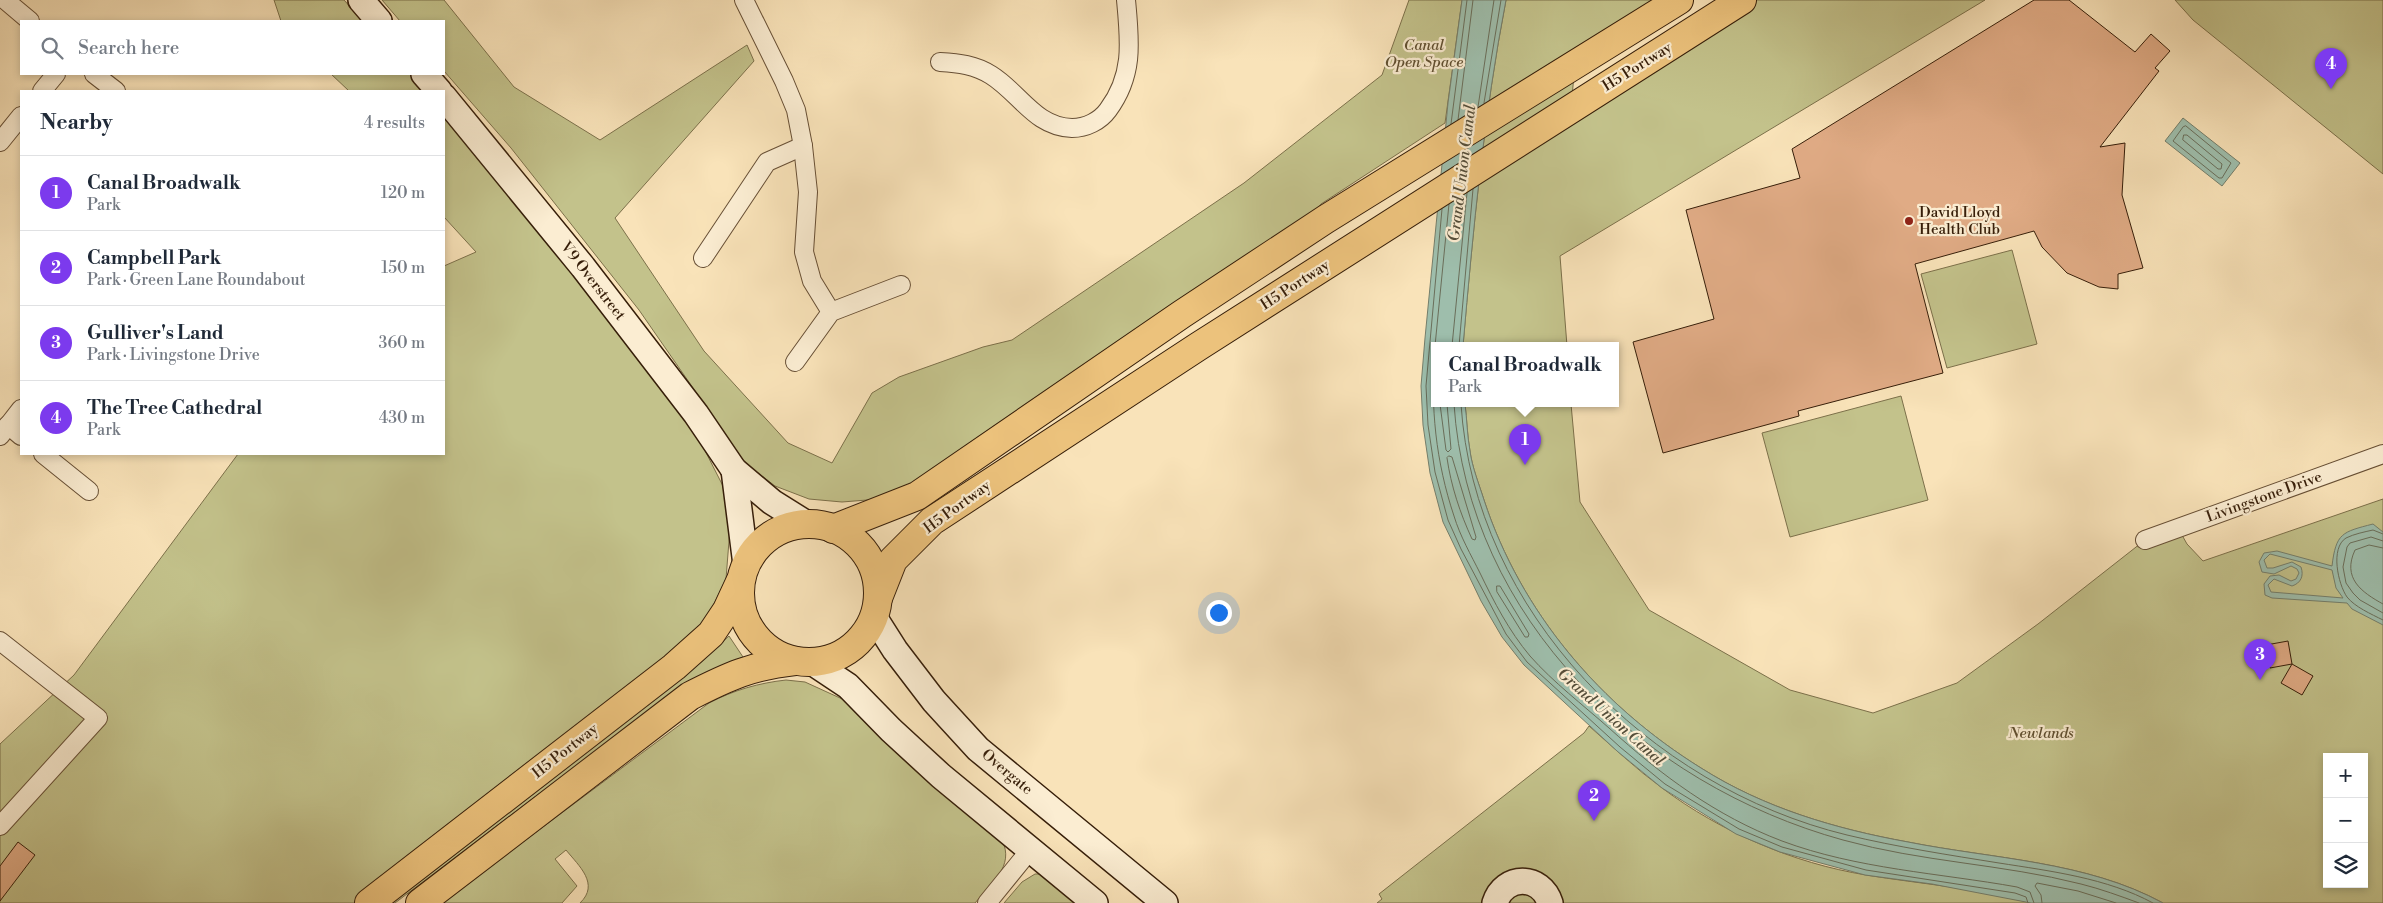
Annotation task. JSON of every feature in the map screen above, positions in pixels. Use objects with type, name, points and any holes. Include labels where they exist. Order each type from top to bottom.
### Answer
[{"type":"main road","name":"H5 Portway","points":[[820,526],[917,496],[1182,314],[1326,219],[1679,0]]},
{"type":"main road","name":"H5 Portway","points":[[876,608],[893,560],[932,521],[1344,253],[1742,0]]},
{"type":"main road","points":[[420,903],[690,696],[732,675],[763,665],[804,662],[832,658],[850,649],[864,634],[876,608],[876,576],[867,556],[852,540],[820,526],[788,527],[771,536],[756,548],[743,573],[742,610],[746,624],[758,641],[775,654],[804,662]]},
{"type":"main road","name":"H5 Portway","points":[[369,903],[674,667],[711,634],[727,610],[743,573]]},
{"type":"street","points":[[5,0],[29,20]]},
{"type":"street","points":[[361,0],[378,20]]},
{"type":"street","points":[[744,0],[784,81],[796,110],[803,146],[808,192],[804,252],[812,281],[831,312]]},
{"type":"street","points":[[940,62],[966,64],[974,67],[991,75],[1038,118],[1059,127],[1082,128],[1103,117],[1121,93],[1128,64],[1129,32],[1126,0]]},
{"type":"street","points":[[43,90],[55,75]]},
{"type":"street","points":[[95,75],[115,90]]},
{"type":"street","points":[[425,75],[438,90]]},
{"type":"street","name":"V9 Overstreet","points":[[445,98],[583,267],[696,414],[734,470],[772,502],[820,526]]},
{"type":"street","points":[[0,142],[20,117]]},
{"type":"street","points":[[703,258],[767,162],[803,146]]},
{"type":"street","points":[[795,362],[831,312],[901,285]]},
{"type":"street","points":[[10,432],[20,411]]},
{"type":"street","name":"Livingstone Drive","points":[[2145,540],[2383,454]]},
{"type":"street","points":[[44,455],[89,491]]},
{"type":"street","name":"V9 Overstreet","points":[[734,470],[743,573]]},
{"type":"street","name":"Overgate","points":[[876,608],[895,650],[934,701],[978,749],[1165,903]]},
{"type":"street","points":[[0,641],[98,718],[0,826]]},
{"type":"street","points":[[804,662],[848,686],[891,730],[941,776],[1096,903]]},
{"type":"street","points":[[987,903],[1030,850]]},
{"type":"street","points":[[1495,903],[1501,890],[1506,885],[1524,880],[1540,886],[1550,903]]},
{"type":"green space","points":[[274,0],[344,0],[362,20],[281,20]]},
{"type":"green space","name":"Canal Open Space","points":[[382,0],[444,0],[514,87],[600,140],[747,45],[754,61],[615,218],[704,351],[788,443],[832,463],[872,393],[899,377],[983,347],[1012,340],[1244,183],[1382,75],[1409,0],[1462,0],[1445,123],[1321,204],[1285,246],[917,496],[842,502],[809,499],[775,486],[745,463],[639,310],[511,148],[445,72],[445,20],[399,20]]},
{"type":"green space","points":[[1506,0],[1679,0],[1575,64],[1571,108],[1742,0],[1985,0],[1560,256],[1567,342],[1463,342],[1485,129]]},
{"type":"green space","points":[[2175,0],[2383,0],[2383,174],[2193,20]]},
{"type":"green space","points":[[332,75],[411,75],[425,90],[348,90]]},
{"type":"green space","points":[[445,112],[496,169],[696,433],[723,486],[730,528],[726,579],[713,606],[674,667],[369,903],[0,903],[0,744],[74,675],[237,455],[445,455],[445,266],[476,252],[445,218]]},
{"type":"green space","points":[[2012,250],[2037,344],[1947,368],[1921,274]]},
{"type":"green space","points":[[1901,396],[1928,500],[1790,537],[1762,433]]},
{"type":"green space","name":"Newlands","points":[[1465,407],[1571,407],[1580,502],[1649,610],[1790,690],[1873,713],[1957,683],[2038,624],[2145,540],[2178,528],[2187,544],[2203,561],[2383,499],[2383,903],[2163,903],[2103,878],[2038,863],[1940,848],[1854,831],[1775,806],[1750,795],[1701,768],[1664,743],[1630,716],[1598,686],[1569,653],[1519,581],[1500,541],[1484,500],[1471,457]]},
{"type":"green space","points":[[729,636],[743,657],[706,673],[532,799],[395,903],[377,903],[552,770],[699,664]]},
{"type":"green space","points":[[786,680],[805,682],[851,703],[1002,840],[1006,858],[1003,866],[994,882],[975,903],[580,903],[586,896],[588,882],[581,869],[566,850],[555,859],[577,886],[562,903],[441,903],[709,703],[747,688]]},
{"type":"green space","points":[[1589,726],[1643,773],[1685,804],[1733,832],[1759,844],[1812,863],[1839,870],[1970,890],[2031,903],[1377,903],[1382,899],[1379,894],[1584,733]]},
{"type":"green space","points":[[1035,874],[1042,874],[1083,903],[1004,903],[1022,882]]},
{"type":"water","name":"Grand Union Canal","points":[[1462,0],[1506,0],[1485,129],[1463,342],[1431,342],[1431,407],[1465,407],[1472,463],[1500,541],[1519,581],[1569,653],[1598,686],[1630,716],[1664,743],[1725,782],[1775,806],[1854,831],[1881,837],[2038,863],[2103,878],[2163,903],[2031,903],[1932,884],[1865,875],[1780,852],[1736,834],[1662,788],[1617,751],[1524,665],[1502,637],[1481,601],[1443,522],[1430,473],[1423,425],[1421,386],[1448,103]]},
{"type":"water","points":[[2183,118],[2240,163],[2222,186],[2165,141]]},
{"type":"water","points":[[2373,524],[2383,532],[2383,625],[2352,609],[2347,603],[2272,598],[2265,595],[2264,584],[2270,576],[2279,575],[2291,581],[2296,579],[2299,573],[2297,569],[2291,566],[2274,574],[2262,572],[2259,562],[2264,553],[2277,551],[2332,566],[2336,547],[2342,536],[2354,529]],"holes":[[[2270,554],[2332,570],[2336,588],[2343,598],[2271,592],[2268,585],[2274,579],[2292,586],[2300,581],[2302,570],[2301,567],[2292,562],[2267,568],[2264,560]]]},
{"type":"building","name":"David Lloyd Health Club","points":[[2034,0],[2069,0],[2135,52],[2151,34],[2170,51],[2155,68],[2159,71],[2100,147],[2125,143],[2122,195],[2143,268],[2118,274],[2118,289],[2099,287],[2067,273],[2042,247],[2034,231],[1915,264],[1943,373],[1798,411],[1799,416],[1663,453],[1633,342],[1714,319],[1686,210],[1800,178],[1792,149]]},
{"type":"building","points":[[2288,641],[2292,664],[2270,668],[2266,645]]},
{"type":"building","points":[[2292,664],[2313,676],[2302,695],[2281,683]]},
{"type":"building","points":[[18,842],[35,855],[0,901],[0,866]]},
{"type":"place","name":"The Tree Cathedral","points":[[2331,89]]},
{"type":"place","name":"David Lloyd Health Club","points":[[1909,221]]},
{"type":"place","name":"Canal Broadwalk","points":[[1525,465]]},
{"type":"place","name":"Gulliver's Land","points":[[2260,680]]},
{"type":"place","name":"Campbell Park","points":[[1594,821]]}]
